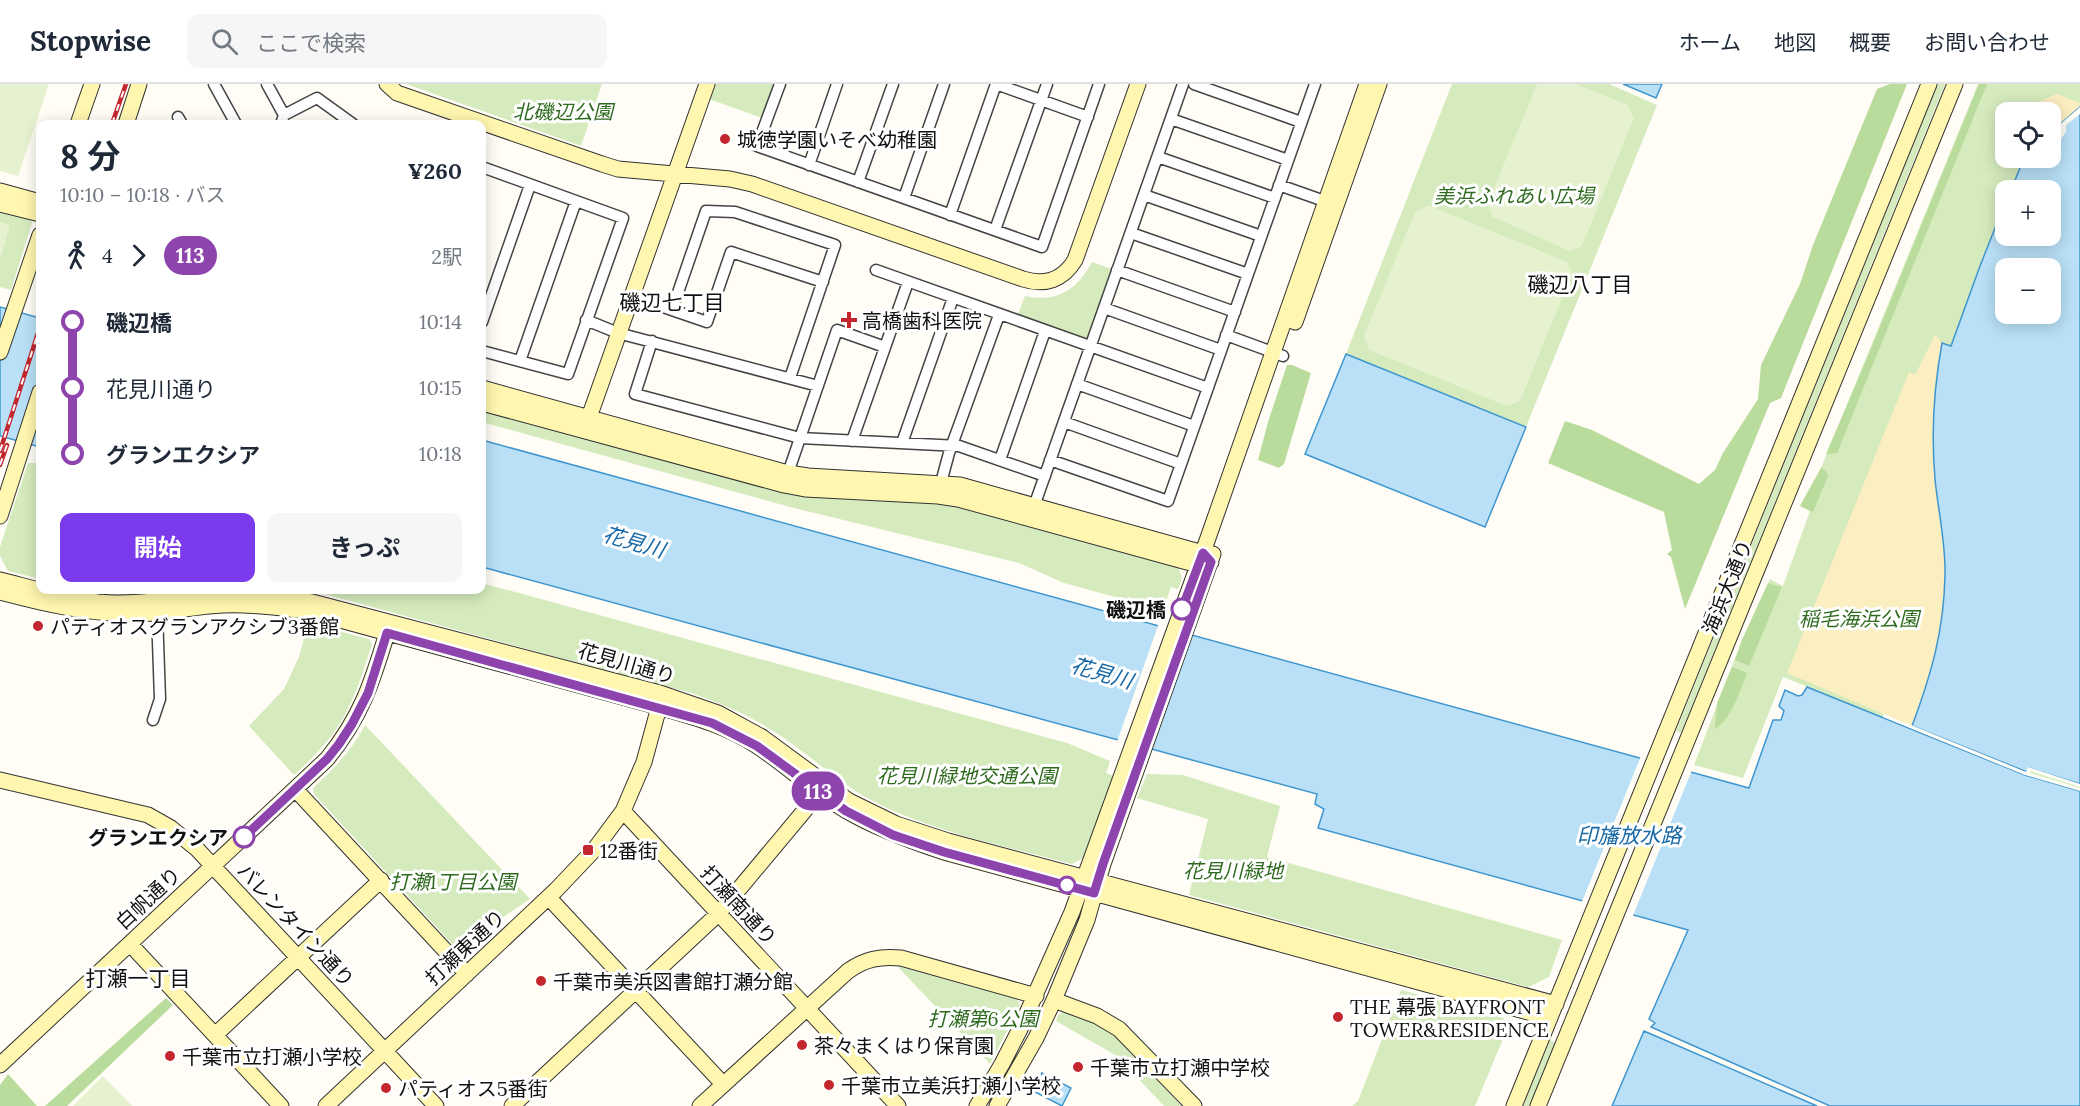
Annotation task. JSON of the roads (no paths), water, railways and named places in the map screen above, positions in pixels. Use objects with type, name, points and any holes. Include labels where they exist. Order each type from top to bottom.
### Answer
[{"type":"street","points":[[79,120],[92,84]]},
{"type":"street","points":[[127,120],[139,84]]},
{"type":"street","points":[[214,84],[234,120]]},
{"type":"street","points":[[267,84],[282,120],[317,99],[347,120]]},
{"type":"street","points":[[387,84],[397,93],[475,120]]},
{"type":"street","points":[[586,425],[707,84]]},
{"type":"street","points":[[780,84],[757,146],[1042,247],[1100,84]]},
{"type":"street","points":[[809,165],[837,84]]},
{"type":"street","points":[[858,182],[893,84]]},
{"type":"street","points":[[904,198],[944,84]]},
{"type":"street","points":[[950,214],[996,84],[1088,117]]},
{"type":"street","points":[[995,231],[1047,84]]},
{"type":"street","points":[[486,124],[618,169],[730,179],[752,184],[1023,279],[1044,283],[1064,274],[1075,260],[1138,84]]},
{"type":"street","points":[[1032,512],[1184,84]]},
{"type":"street","points":[[1194,84],[1301,122]]},
{"type":"street","points":[[1050,460],[1168,501],[1314,84]]},
{"type":"street","points":[[1331,204],[1367,84]]},
{"type":"street","points":[[977,1106],[1002,1064],[1036,996],[1072,912],[1089,886],[1331,204],[1379,84]]},
{"type":"street","name":"海浜大通り","points":[[1514,1106],[1929,84]]},
{"type":"street","name":"海浜大通り","points":[[1538,1106],[1955,84]]},
{"type":"street","points":[[1171,119],[1288,160]]},
{"type":"street","points":[[1158,157],[1275,198]]},
{"type":"street","points":[[486,172],[623,218],[568,374],[486,352]]},
{"type":"street","points":[[486,311],[530,185]]},
{"type":"street","points":[[1280,185],[1331,204]]},
{"type":"street","points":[[0,190],[36,201]]},
{"type":"street","points":[[1144,195],[1262,236]]},
{"type":"street","points":[[520,361],[576,201]]},
{"type":"street","points":[[0,204],[36,213]]},
{"type":"street","points":[[672,310],[706,211],[735,212],[836,245],[790,378]]},
{"type":"street","points":[[1131,233],[1248,274]]},
{"type":"street","points":[[0,352],[36,246]]},
{"type":"street","points":[[632,296],[707,322],[731,252],[823,282]]},
{"type":"street","points":[[876,270],[1208,388]]},
{"type":"street","points":[[1118,270],[1235,312]]},
{"type":"street","points":[[852,441],[908,282]]},
{"type":"street","points":[[902,443],[953,298]]},
{"type":"street","points":[[1104,308],[1221,350]]},
{"type":"street","points":[[939,489],[952,445],[999,315]]},
{"type":"street","points":[[586,320],[618,333],[818,386]]},
{"type":"street","points":[[786,479],[837,330],[885,347]]},
{"type":"street","points":[[1000,460],[1045,331]]},
{"type":"street","points":[[1226,335],[1278,354]]},
{"type":"street","points":[[652,341],[635,394],[800,438],[959,446],[1045,476]]},
{"type":"street","points":[[1077,384],[1194,426]]},
{"type":"street","points":[[486,389],[586,425]]},
{"type":"street","points":[[486,404],[586,425],[786,479],[805,489],[939,489],[958,499],[1032,512],[1204,560]]},
{"type":"street","points":[[0,516],[36,405]]},
{"type":"street","points":[[1064,422],[1181,464]]},
{"type":"street","name":"花見川通り","points":[[0,580],[36,590]]},
{"type":"street","name":"花見川通り","points":[[0,592],[64,608],[98,613],[157,613],[222,605],[269,606],[311,612],[712,723],[757,746],[846,811],[893,835],[944,852],[1089,886],[1553,1011]]},
{"type":"street","name":"花見川通り","points":[[55,594],[99,602],[157,602],[221,594],[270,595],[312,602],[660,693],[718,713],[738,723],[762,737],[849,801],[896,824],[1089,886]]},
{"type":"street","points":[[153,720],[160,699],[157,613]]},
{"type":"street","name":"白帆通り","points":[[0,1065],[327,759],[352,724],[374,678],[387,633]]},
{"type":"street","name":"打瀬東通り","points":[[326,1106],[549,898],[594,850],[623,811],[644,762],[659,707]]},
{"type":"street","name":"バレンタイン通り","points":[[0,780],[148,815],[184,837],[436,1106]]},
{"type":"street","points":[[295,789],[467,974]]},
{"type":"street","points":[[512,1106],[719,913],[820,792]]},
{"type":"street","name":"打瀬南通り","points":[[623,811],[898,1106]]},
{"type":"street","points":[[215,1035],[381,880]]},
{"type":"street","points":[[997,1106],[1036,1038],[1054,1000],[1087,920],[1089,886]]},
{"type":"street","points":[[549,898],[723,1084]]},
{"type":"street","points":[[129,944],[281,1106]]},
{"type":"street","points":[[700,1106],[807,1008],[859,964],[870,959],[901,958],[1036,996]]},
{"type":"street","points":[[1054,1000],[1097,1016],[1119,1029],[1194,1106]]},
{"type":"water","points":[[1623,84],[1662,84],[1656,98]]},
{"type":"water","points":[[2080,107],[2080,784],[2029,768],[2027,772],[1912,726],[1935,652],[1944,595],[1944,551],[1933,445],[1935,394],[1942,343],[1951,346],[1995,228],[1995,246],[2061,246],[2061,180],[2015,180],[2020,168],[2061,168],[2061,123]]},
{"type":"water","points":[[0,307],[36,317],[36,446],[0,436]]},
{"type":"water","points":[[1346,354],[1526,427],[1485,527],[1305,454]]},
{"type":"water","points":[[486,441],[1749,788],[1773,720],[1781,720],[1784,711],[1779,706],[1785,690],[1798,696],[1802,695],[1807,687],[2025,775],[2080,791],[2080,1106],[1830,1106],[1651,1027],[1655,1023],[1649,1019],[1688,930],[1318,828],[1324,809],[1315,804],[1317,794],[486,568]]},
{"type":"water","points":[[1644,1031],[1817,1106],[1612,1106]]},
{"type":"water","points":[[1042,1073],[1071,1088],[1062,1106],[1033,1091]]},
{"type":"railway","points":[[113,120],[126,84]]},
{"type":"railway","points":[[0,451],[36,339]]},
{"type":"railway","points":[[0,465],[7,445]]},
{"type":"place","name":"城徳学園いそべ幼稚園","points":[[725,139]]},
{"type":"place","name":"高橋歯科医院","points":[[849,320]]},
{"type":"place","name":"磯辺橋","points":[[1182,609]]},
{"type":"place","name":"パティオスグランアクシブ3番館","points":[[38,626]]},
{"type":"place","name":"グランエクシア","points":[[244,837]]},
{"type":"place","name":"12番街","points":[[588,850]]},
{"type":"place","name":"千葉市美浜図書館打瀬分館","points":[[541,981]]},
{"type":"place","name":"THE 幕張 BAYFRONT TOWER&RESIDENCE","points":[[1338,1017]]},
{"type":"place","name":"茶々まくはり保育園","points":[[802,1045]]},
{"type":"place","name":"千葉市立打瀬小学校","points":[[170,1056]]},
{"type":"place","name":"千葉市立打瀬中学校","points":[[1078,1067]]},
{"type":"place","name":"千葉市立美浜打瀬小学校","points":[[829,1085]]},
{"type":"place","name":"パティオス5番街","points":[[386,1088]]},
{"type":"district","name":"磯辺八丁目","points":[[1580,284]]},
{"type":"district","name":"磯辺七丁目","points":[[672,302]]},
{"type":"district","name":"打瀬一丁目","points":[[138,978]]},
{"type":"park label","name":"北磯辺公園","points":[[563,111]]},
{"type":"park label","name":"美浜ふれあい広場","points":[[1514,195]]},
{"type":"park label","name":"稲毛海浜公園","points":[[1859,618]]},
{"type":"park label","name":"花見川緑地交通公園","points":[[967,775]]},
{"type":"park label","name":"花見川緑地","points":[[1233,870]]},
{"type":"park label","name":"打瀬1丁目公園","points":[[453,881]]},
{"type":"park label","name":"打瀬第6公園","points":[[983,1018]]},
{"type":"water label","name":"花見川","points":[[634,542]]},
{"type":"water label","name":"花見川","points":[[1102,673]]},
{"type":"water label","name":"印旛放水路","points":[[1629,835]]}]
